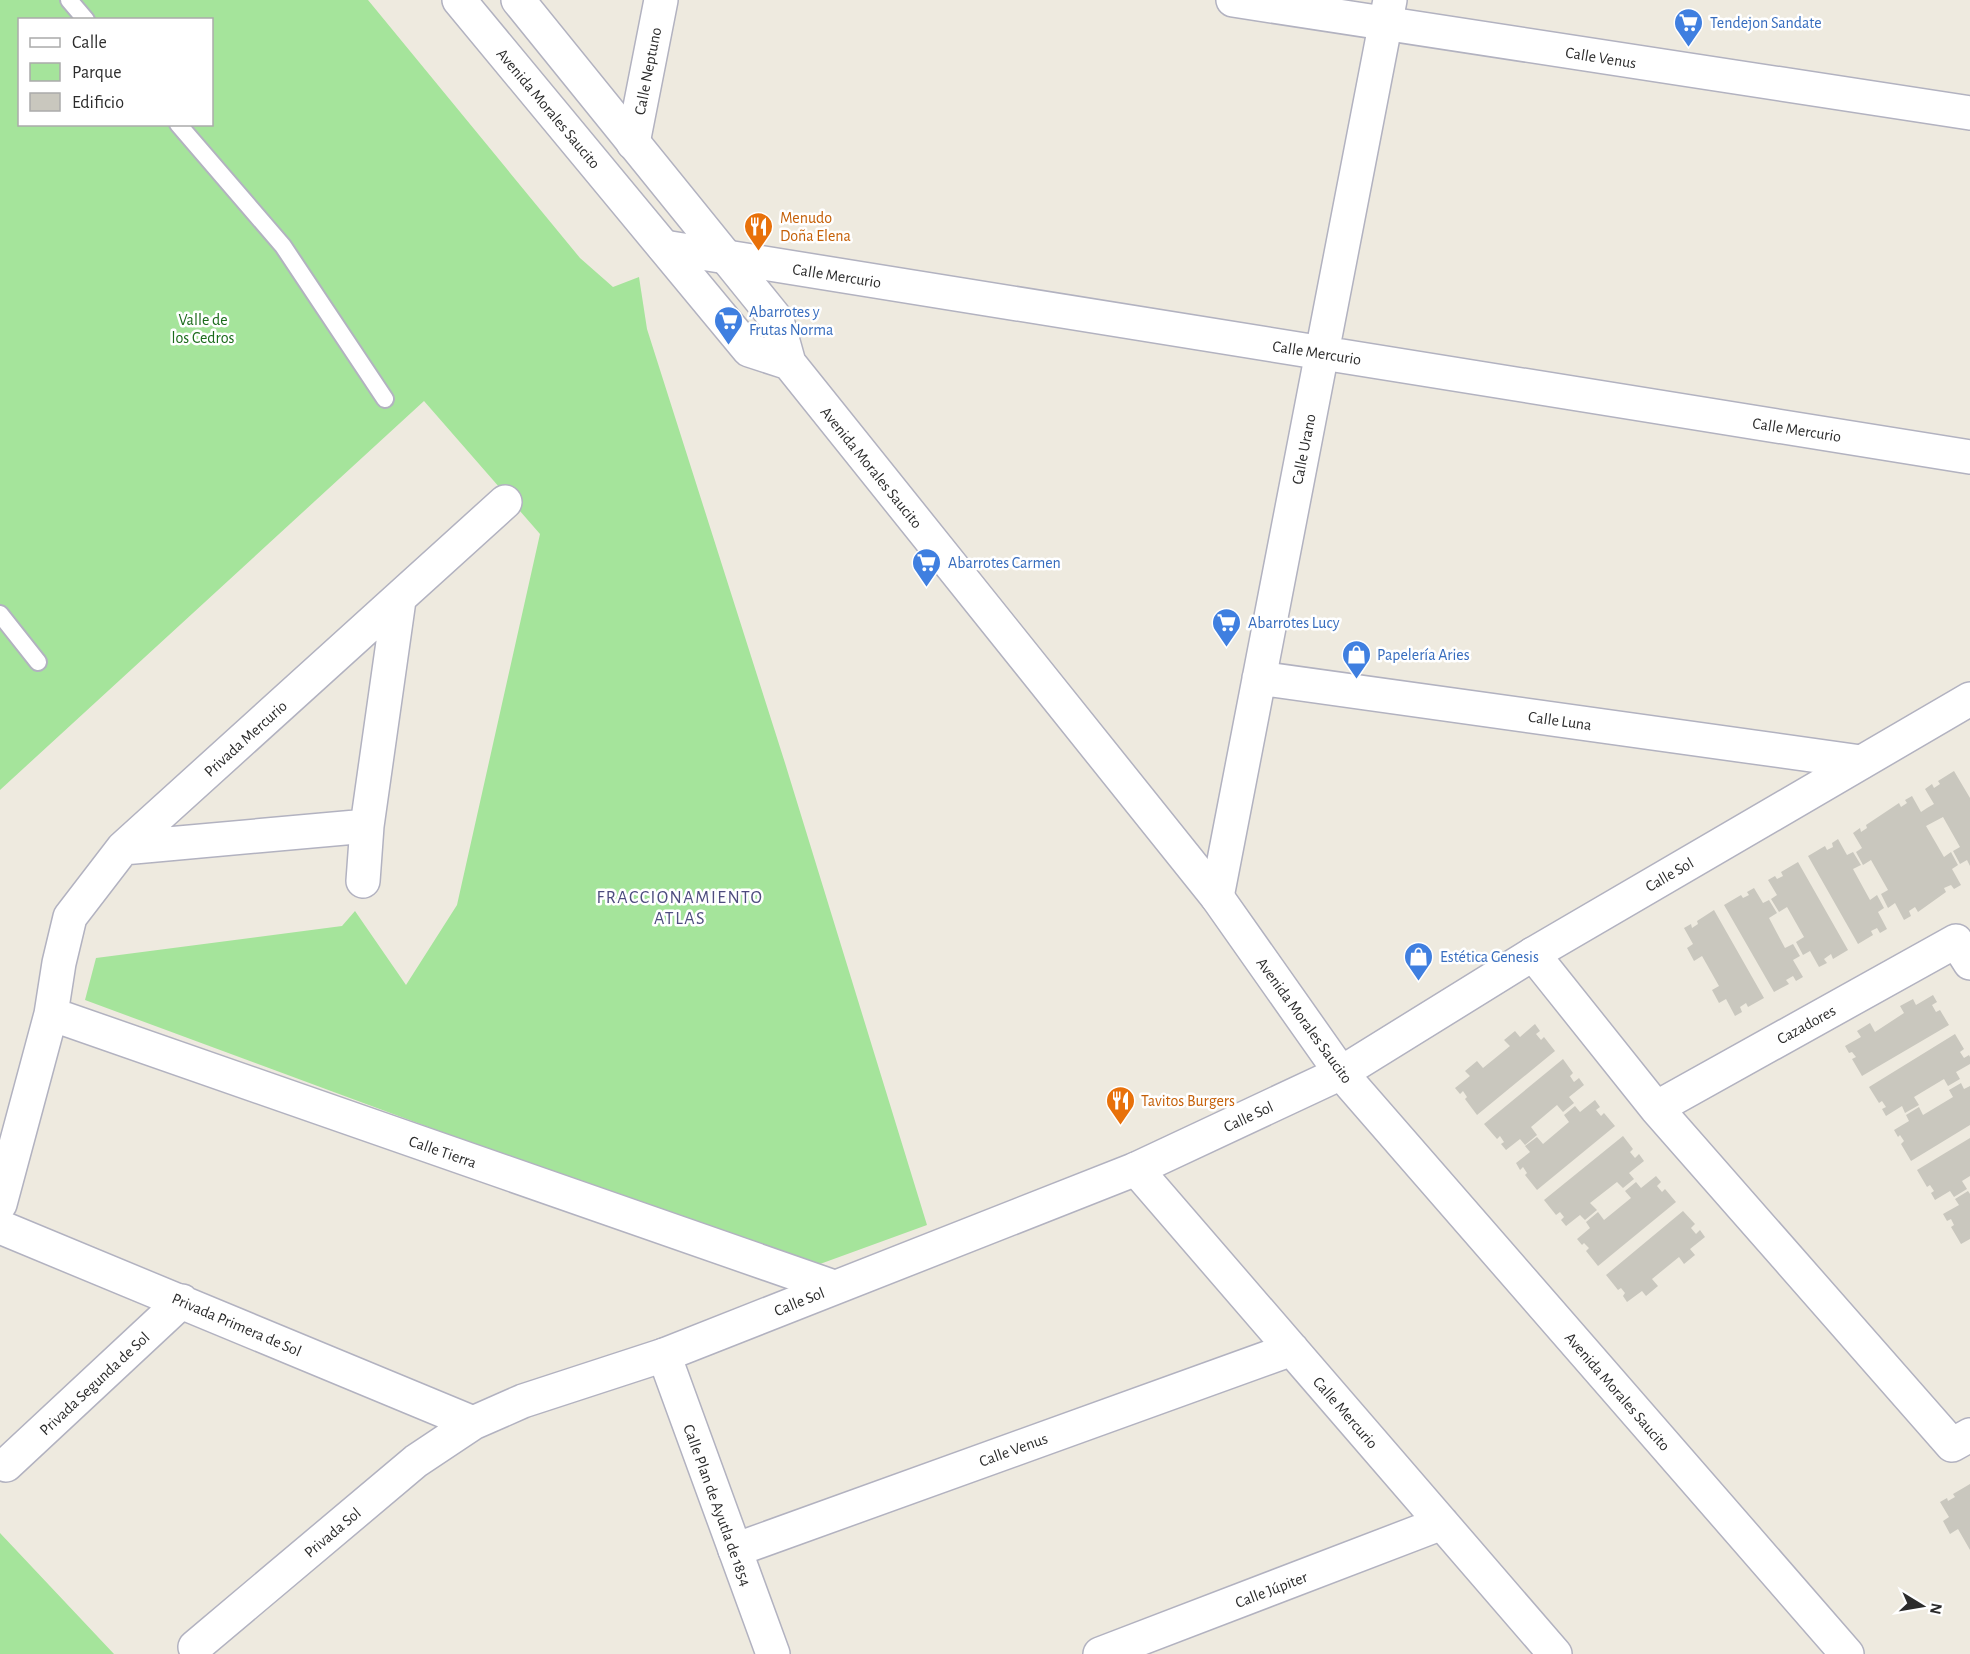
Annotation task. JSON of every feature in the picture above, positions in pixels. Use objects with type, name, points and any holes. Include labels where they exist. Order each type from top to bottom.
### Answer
[{"type":"street","name":"Avenida Morales Saucito","points":[[459,0],[749,350],[789,363]]},
{"type":"street","name":"Avenida Morales Saucito","points":[[518,0],[777,320],[789,363],[1216,897],[1341,1073],[1847,1654]]},
{"type":"street","name":"Calle Neptuno","points":[[633,142],[661,0]]},
{"type":"street","name":"Calle Venus","points":[[1233,0],[1388,12],[1970,113]]},
{"type":"street","name":"Calle Urano","points":[[1216,897],[1388,12]]},
{"type":"street","name":"Calle Mercurio","points":[[664,247],[1970,457]]},
{"type":"street","name":"Privada Mercurio","points":[[0,1204],[51,1014],[59,963],[70,916],[123,848],[505,502]]},
{"type":"street","points":[[363,881],[368,826],[399,600]]},
{"type":"street","name":"Calle Luna","points":[[1259,678],[1860,762]]},
{"type":"street","name":"Calle Sol","points":[[473,1423],[523,1401],[664,1355],[1136,1169],[1341,1073],[1533,954],[1970,699]]},
{"type":"street","points":[[123,848],[368,826]]},
{"type":"street","name":"Cazadores","points":[[1656,1108],[1963,952]]},
{"type":"street","points":[[1533,954],[1656,1108],[1961,1440]]},
{"type":"street","name":"Calle Tierra","points":[[51,1014],[834,1287]]},
{"type":"street","name":"Calle Mercurio","points":[[1136,1169],[1556,1654]]},
{"type":"street","name":"Privada Primera de Sol","points":[[0,1227],[473,1423]]},
{"type":"street","name":"Privada Segunda de Sol","points":[[6,1465],[182,1301]]},
{"type":"street","name":"Calle Venus","points":[[735,1550],[1292,1349]]},
{"type":"street","name":"Calle Plan de Ayutla de 1854","points":[[664,1355],[773,1654]]},
{"type":"street","name":"Privada Sol","points":[[195,1647],[416,1461],[473,1423]]},
{"type":"street","name":"Calle Júpiter","points":[[1100,1654],[1442,1523]]},
{"type":"lane","points":[[69,0],[84,18]]},
{"type":"lane","points":[[180,126],[283,246],[385,399]]},
{"type":"lane","points":[[0,614],[38,662]]},
{"type":"green space","name":"Valle de los Cedros","points":[[0,0],[368,0],[580,258],[613,287],[639,277],[647,329],[785,763],[927,1225],[809,1268],[85,1000],[96,958],[342,926],[355,911],[406,985],[457,905],[540,534],[424,401],[0,790]]},
{"type":"green space","points":[[0,1533],[114,1654],[0,1654]]},
{"type":"building","points":[[1954,771],[1970,798],[1970,866],[1967,860],[1960,864],[1953,851],[1960,847],[1943,817],[1926,826],[1944,857],[1951,852],[1958,865],[1952,869],[1961,885],[1954,889],[1951,885],[1944,888],[1946,892],[1918,912],[1915,907],[1909,911],[1911,916],[1904,920],[1895,903],[1888,908],[1881,894],[1888,890],[1871,860],[1863,865],[1856,852],[1862,848],[1853,833],[1860,828],[1861,832],[1867,828],[1866,825],[1899,803],[1901,807],[1907,803],[1905,800],[1912,796],[1921,812],[1934,804],[1925,789],[1932,784],[1934,788],[1940,784],[1938,781]]},
{"type":"building","points":[[1838,839],[1847,855],[1853,852],[1861,865],[1853,869],[1870,900],[1877,895],[1884,908],[1878,912],[1887,929],[1880,933],[1877,928],[1871,931],[1873,935],[1858,944],[1808,856],[1825,846],[1827,850],[1833,847],[1832,843]]},
{"type":"building","points":[[1798,862],[1848,950],[1833,959],[1831,954],[1824,959],[1827,963],[1819,967],[1810,951],[1803,955],[1796,942],[1804,937],[1787,907],[1779,912],[1771,899],[1777,895],[1768,880],[1775,876],[1777,879],[1783,876],[1781,872]]},
{"type":"building","points":[[1754,888],[1763,903],[1769,900],[1777,913],[1769,918],[1785,948],[1793,944],[1800,956],[1793,960],[1803,977],[1796,981],[1793,976],[1786,980],[1789,984],[1774,992],[1724,905],[1741,895],[1743,898],[1749,895],[1747,892]]},
{"type":"building","points":[[1714,910],[1764,998],[1748,1007],[1746,1003],[1740,1007],[1742,1012],[1735,1016],[1726,999],[1719,1003],[1712,990],[1719,986],[1702,956],[1694,961],[1687,948],[1693,944],[1684,928],[1691,924],[1692,928],[1698,924],[1697,921]]},
{"type":"building","points":[[1933,995],[1937,1002],[1932,1005],[1936,1012],[1940,1010],[1949,1025],[1862,1076],[1852,1059],[1856,1057],[1852,1052],[1849,1053],[1845,1046],[1861,1037],[1857,1031],[1870,1023],[1875,1032],[1904,1013],[1900,1006],[1913,999],[1916,1005]]},
{"type":"building","points":[[1535,1024],[1540,1031],[1536,1034],[1541,1040],[1544,1037],[1555,1051],[1477,1115],[1465,1099],[1467,1097],[1463,1091],[1460,1094],[1455,1088],[1470,1076],[1465,1071],[1477,1061],[1483,1068],[1510,1046],[1504,1040],[1515,1031],[1520,1037]]},
{"type":"building","points":[[1955,1034],[1964,1049],[1960,1052],[1964,1058],[1969,1055],[1970,1057],[1970,1064],[1956,1072],[1960,1079],[1948,1086],[1944,1079],[1914,1097],[1919,1105],[1905,1113],[1902,1106],[1886,1116],[1882,1109],[1886,1107],[1882,1101],[1879,1103],[1869,1087]]},
{"type":"building","points":[[1563,1059],[1573,1073],[1570,1076],[1574,1082],[1579,1078],[1584,1085],[1569,1097],[1574,1103],[1563,1112],[1557,1105],[1531,1127],[1537,1135],[1525,1145],[1520,1139],[1506,1150],[1501,1144],[1504,1142],[1500,1136],[1497,1139],[1484,1124]]},
{"type":"building","points":[[1961,1083],[1964,1089],[1970,1086],[1970,1125],[1911,1161],[1901,1144],[1904,1141],[1894,1130],[1909,1121],[1906,1115],[1919,1107],[1923,1115],[1953,1097],[1949,1090]]},
{"type":"building","points":[[1595,1100],[1600,1107],[1596,1110],[1601,1116],[1604,1113],[1615,1126],[1537,1190],[1525,1175],[1527,1173],[1523,1167],[1520,1170],[1516,1163],[1530,1152],[1525,1146],[1537,1137],[1543,1144],[1569,1122],[1564,1115],[1575,1106],[1580,1112]]},
{"type":"building","points":[[1623,1136],[1633,1149],[1630,1152],[1635,1158],[1639,1154],[1644,1161],[1629,1173],[1634,1179],[1623,1188],[1617,1182],[1590,1203],[1597,1210],[1585,1220],[1580,1215],[1566,1226],[1561,1220],[1564,1217],[1560,1212],[1556,1215],[1544,1200]]},
{"type":"building","points":[[1970,1138],[1970,1176],[1962,1181],[1967,1189],[1954,1197],[1950,1191],[1935,1200],[1931,1193],[1934,1191],[1930,1185],[1927,1187],[1917,1170]]},
{"type":"building","points":[[1656,1176],[1661,1182],[1657,1186],[1662,1192],[1665,1189],[1676,1202],[1598,1266],[1586,1251],[1589,1248],[1577,1239],[1590,1228],[1586,1222],[1598,1212],[1604,1220],[1631,1198],[1625,1191],[1636,1182],[1641,1188]]},
{"type":"building","points":[[1968,1191],[1970,1194],[1970,1239],[1961,1244],[1951,1227],[1954,1225],[1951,1219],[1947,1221],[1943,1214],[1959,1205],[1955,1199]]},
{"type":"building","points":[[1683,1211],[1695,1224],[1691,1228],[1696,1234],[1700,1230],[1705,1237],[1690,1249],[1695,1255],[1684,1264],[1679,1257],[1652,1279],[1658,1286],[1646,1296],[1642,1291],[1627,1302],[1623,1296],[1625,1293],[1621,1288],[1618,1290],[1606,1275]]},
{"type":"building","points":[[1970,1484],[1970,1550],[1958,1529],[1950,1534],[1943,1521],[1949,1517],[1940,1502],[1955,1497],[1953,1494]]},
{"type":"place","name":"Tendejon Sandate","points":[[1689,48]]},
{"type":"place","name":"Menudo Doña Elena","points":[[759,252]]},
{"type":"place","name":"Abarrotes y Frutas Norma","points":[[728,346]]},
{"type":"place","name":"Abarrotes Carmen","points":[[927,588]]},
{"type":"place","name":"Abarrotes Lucy","points":[[1227,648]]},
{"type":"place","name":"Papelería Aries","points":[[1356,680]]},
{"type":"place","name":"Estética Genesis","points":[[1419,982]]},
{"type":"place","name":"Tavitos Burgers","points":[[1120,1126]]},
{"type":"district","name":"FRACCIONAMIENTO ATLAS","points":[[680,907]]}]
